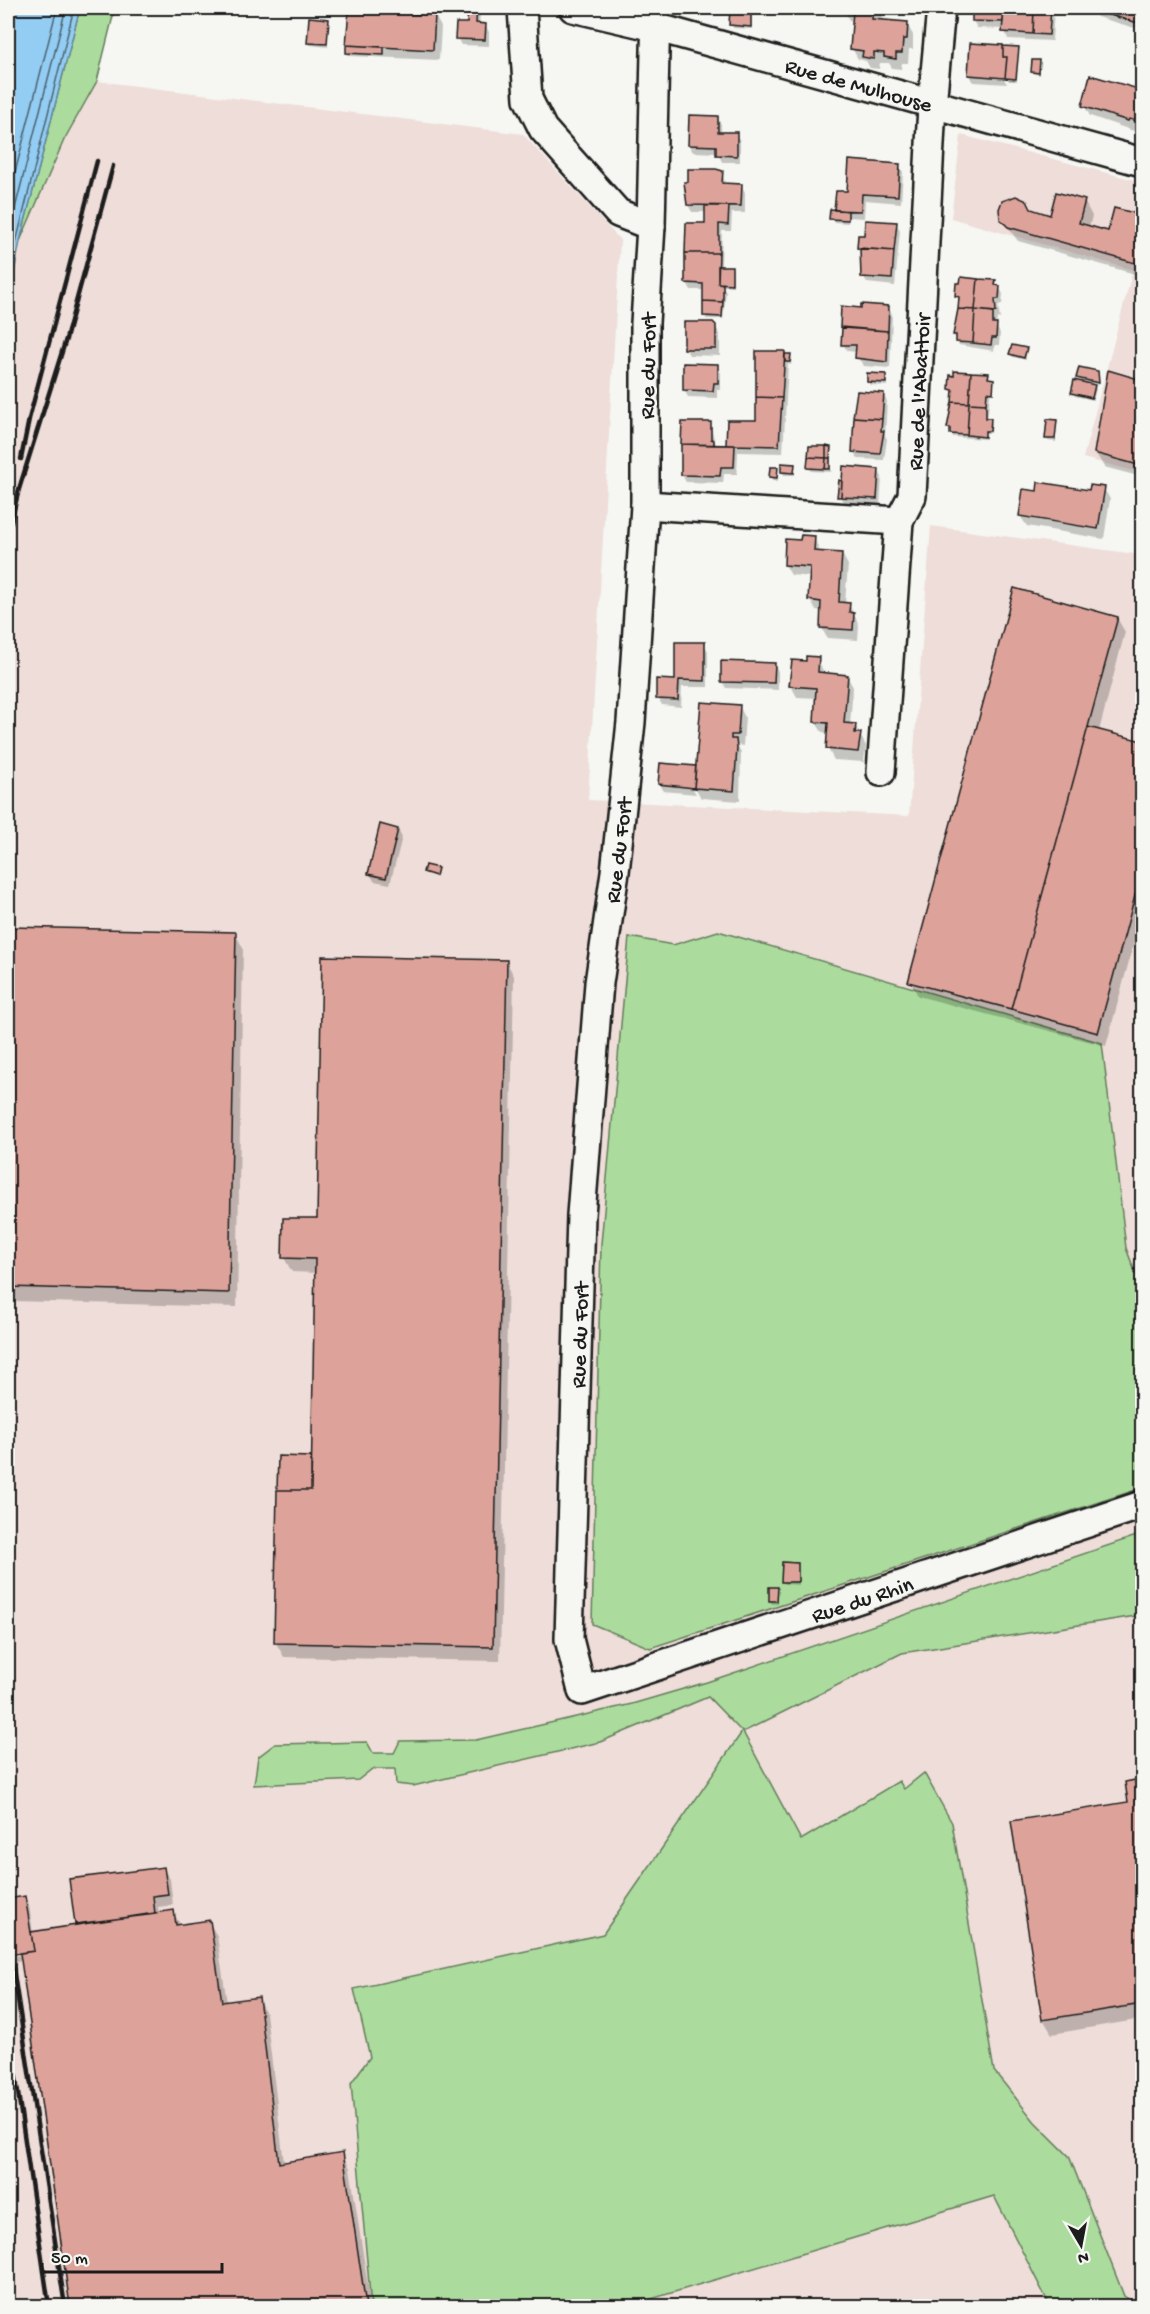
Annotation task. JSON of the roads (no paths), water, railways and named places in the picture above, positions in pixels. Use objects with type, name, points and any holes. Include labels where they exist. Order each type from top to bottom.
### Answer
[{"type":"street","points":[[522,8],[528,99],[543,129],[618,213],[651,226]]},
{"type":"street","name":"Rue de Mulhouse","points":[[573,8],[655,17],[932,105],[1143,162]]},
{"type":"street","name":"Rue de l'Abattoir","points":[[880,772],[899,521],[912,496],[932,105],[941,8]]},
{"type":"street","name":"Rue du Fort","points":[[582,1691],[569,1640],[581,1215],[599,983],[615,872],[631,722],[645,505],[645,323],[651,226],[655,17]]},
{"type":"street","points":[[645,505],[899,521]]},
{"type":"street","name":"Rue du Rhin","points":[[582,1691],[1143,1505]]},
{"type":"water","points":[[8,8],[80,8],[20,241],[8,306]]},
{"type":"railway","points":[[21,459],[29,419],[97,161]]},
{"type":"railway","points":[[8,535],[19,489],[66,339],[113,166]]},
{"type":"railway","points":[[11,1955],[65,2306]]},
{"type":"railway","points":[[8,2024],[49,2306]]}]
